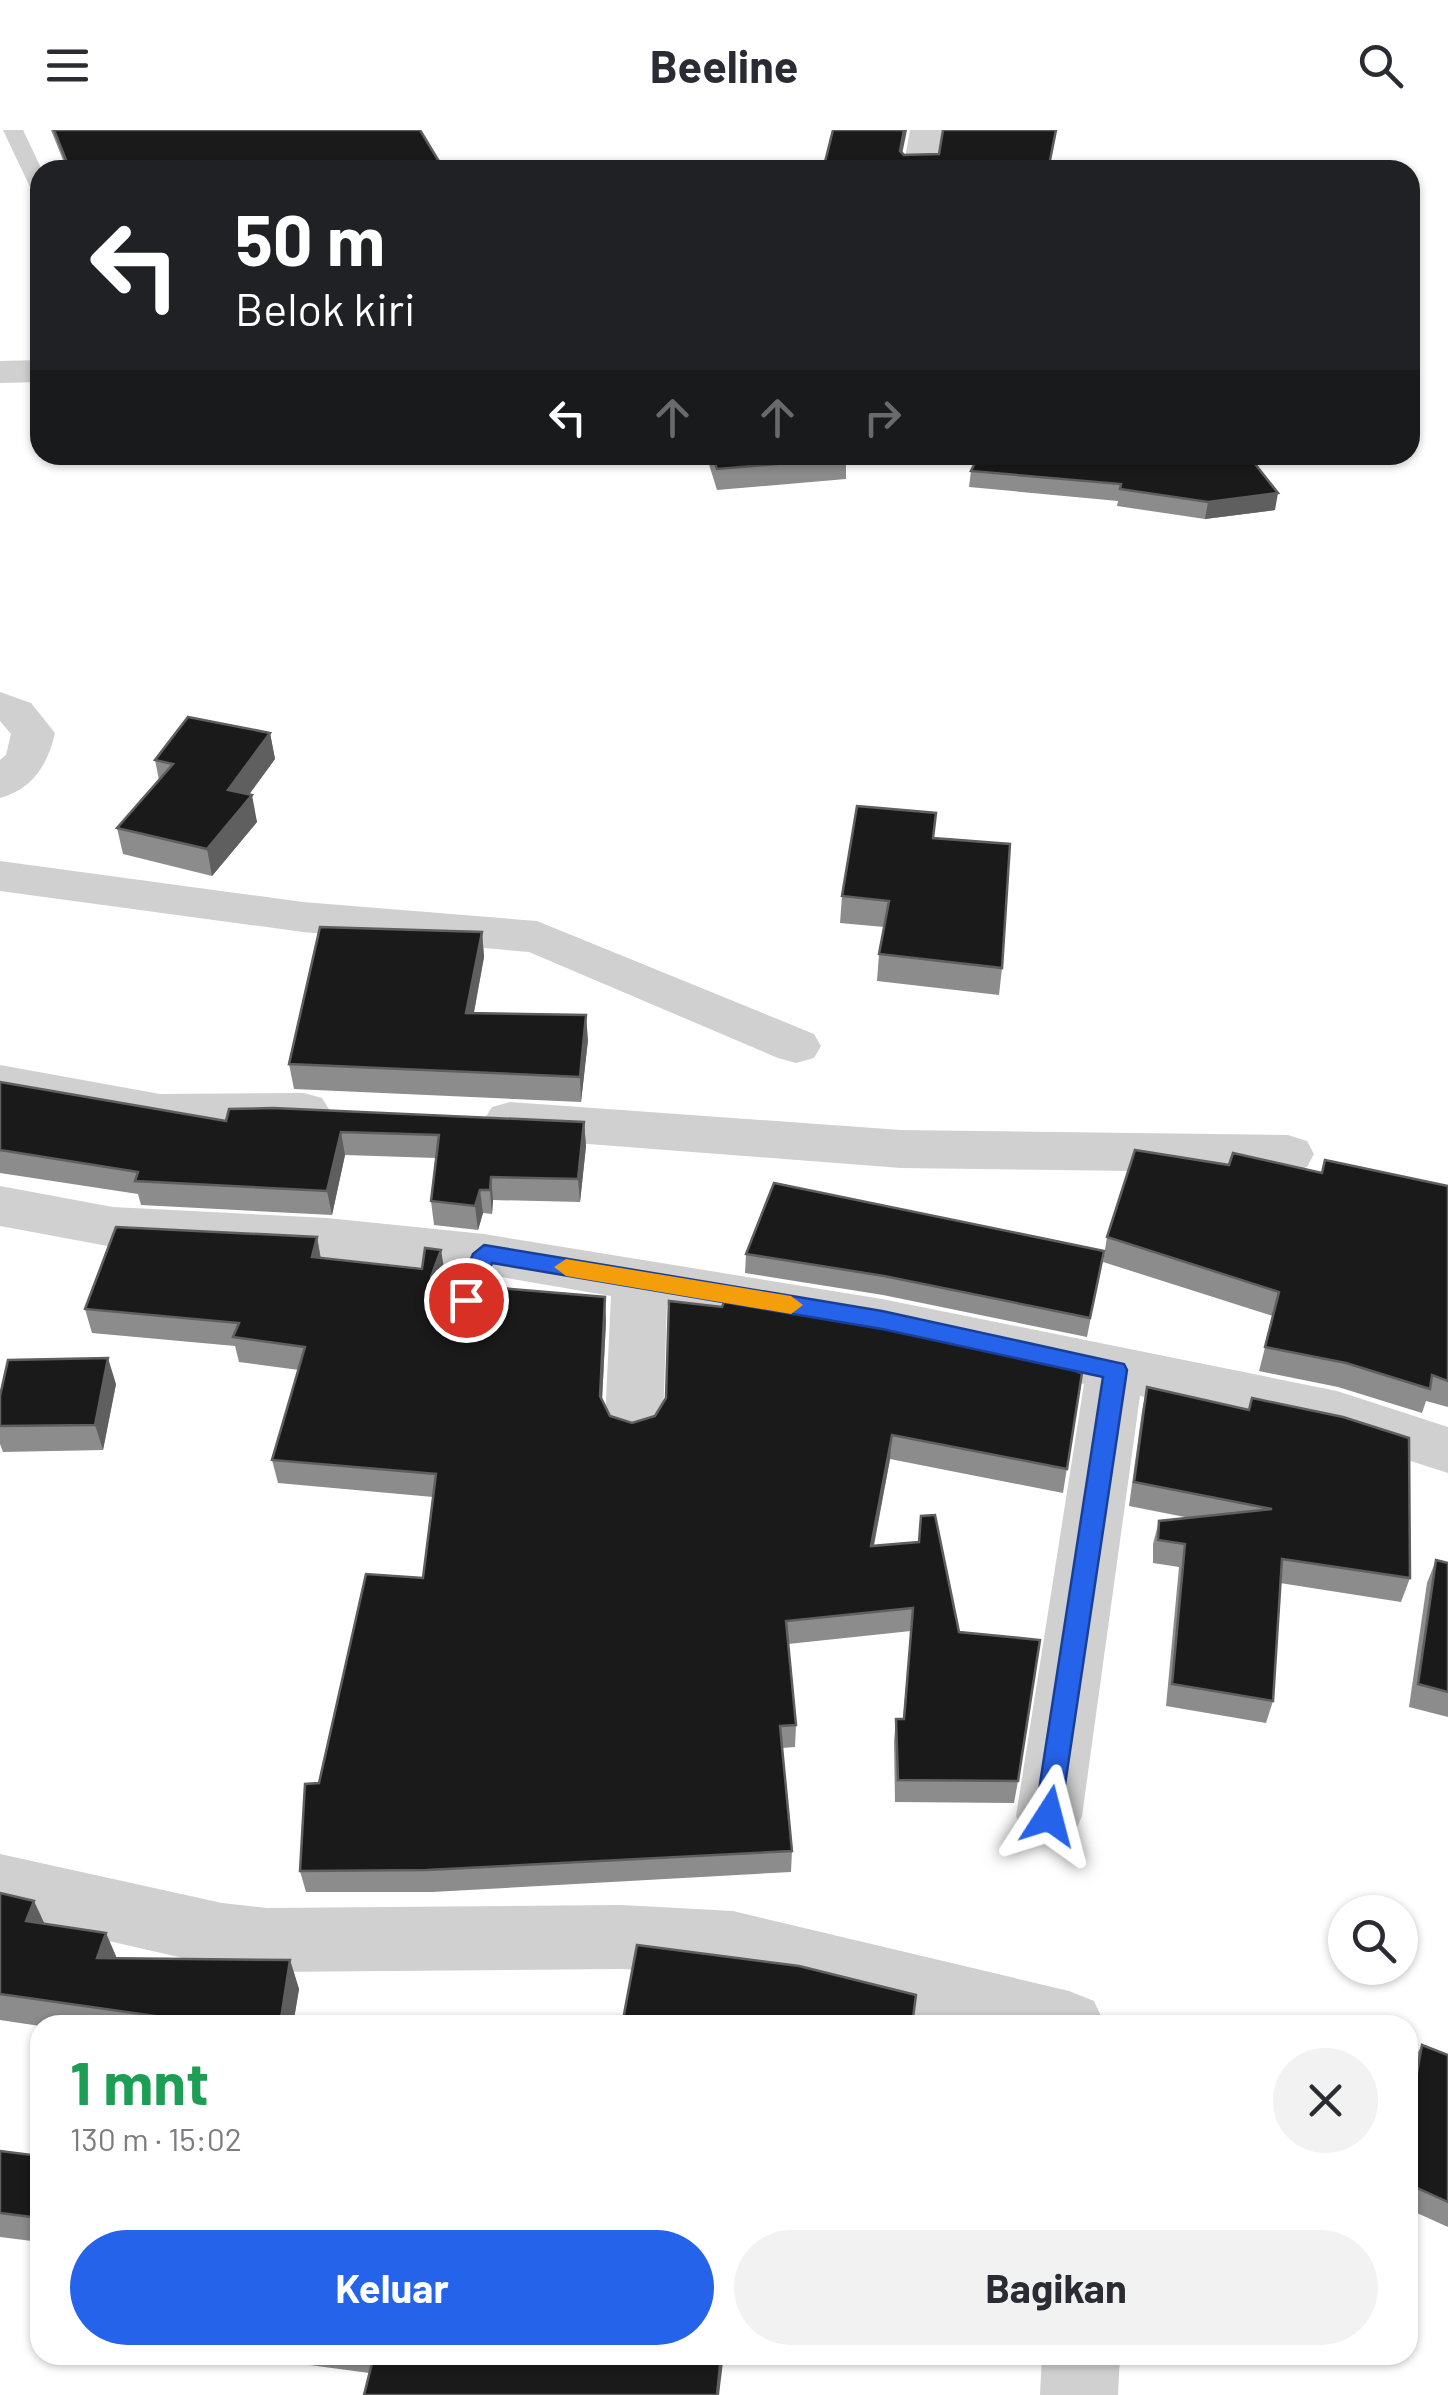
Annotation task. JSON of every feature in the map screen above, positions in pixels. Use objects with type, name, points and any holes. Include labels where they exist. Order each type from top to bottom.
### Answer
[{"type":"street","points":[[921,160],[926,130]]},
{"type":"street","points":[[0,372],[30,370]]},
{"type":"street","points":[[0,705],[16,712],[33,734],[27,760],[0,784]]},
{"type":"street","points":[[0,876],[303,918],[537,937],[796,1046]]},
{"type":"street","points":[[0,1083],[160,1112],[357,1114]]},
{"type":"street","points":[[455,1118],[613,1125],[901,1149],[1288,1154]]},
{"type":"street","points":[[0,1206],[113,1226],[327,1238],[475,1277],[640,1280],[882,1320],[1336,1414],[1448,1450]]},
{"type":"street","points":[[634,1420],[640,1280]]},
{"type":"street","points":[[1049,1816],[1116,1370]]},
{"type":"street","points":[[0,1885],[222,1935],[267,1940],[622,1937],[733,1942],[1028,2015]]},
{"type":"street","points":[[1080,2395],[1081,2365]]},
{"type":"lane","points":[[14,130],[30,165]]},
{"type":"building","points":[[54,130],[420,130],[438,160],[66,160]]},
{"type":"building","points":[[833,130],[904,130],[900,151],[904,155],[939,154],[943,130],[1056,130],[1050,160],[826,160]]},
{"type":"building","points":[[716,465],[764,465],[717,469]]},
{"type":"building","points":[[974,465],[1256,465],[1278,493],[1208,502],[1120,489],[1121,484],[971,471]]},
{"type":"building","points":[[188,717],[270,733],[228,790],[252,795],[207,849],[117,828],[173,764],[155,760]]},
{"type":"building","points":[[857,806],[936,813],[933,838],[1010,844],[1002,968],[879,954],[889,901],[842,896]]},
{"type":"building","points":[[320,927],[482,932],[466,1013],[586,1015],[580,1077],[289,1064]]},
{"type":"building","points":[[0,1082],[226,1121],[229,1109],[273,1108],[584,1122],[578,1179],[491,1177],[490,1190],[480,1190],[475,1206],[431,1201],[439,1135],[341,1132],[327,1191],[135,1181],[138,1172],[0,1150]]},
{"type":"building","points":[[1135,1150],[1229,1165],[1233,1153],[1322,1173],[1325,1160],[1448,1186],[1448,1381],[1432,1375],[1430,1389],[1346,1363],[1265,1347],[1279,1292],[1107,1237]]},
{"type":"building","points":[[774,1183],[1104,1251],[1090,1318],[884,1276],[746,1254]]},
{"type":"building","points":[[116,1227],[317,1237],[312,1257],[422,1269],[425,1248],[441,1250],[431,1277],[442,1294],[462,1300],[484,1294],[489,1287],[605,1297],[600,1396],[610,1416],[632,1423],[655,1416],[666,1398],[669,1301],[722,1307],[727,1295],[883,1320],[1080,1362],[1078,1372],[1082,1373],[1067,1469],[892,1435],[871,1546],[919,1542],[921,1516],[935,1515],[959,1632],[1040,1640],[1018,1781],[898,1780],[896,1719],[904,1719],[913,1608],[786,1621],[796,1725],[780,1726],[792,1851],[427,1870],[300,1871],[305,1784],[319,1783],[366,1574],[423,1578],[436,1474],[272,1460],[305,1347],[233,1337],[239,1323],[85,1309]]},
{"type":"building","points":[[108,1358],[95,1425],[0,1426],[0,1396],[8,1360]]},
{"type":"building","points":[[1147,1387],[1249,1410],[1252,1398],[1343,1417],[1409,1438],[1410,1578],[1282,1559],[1273,1701],[1172,1684],[1185,1544],[1158,1540],[1159,1521],[1272,1509],[1134,1482]]},
{"type":"building","points":[[1436,1560],[1448,1563],[1448,1692],[1418,1684]]},
{"type":"building","points":[[0,1893],[34,1901],[26,1921],[106,1933],[97,1958],[290,1960],[282,2015],[148,2015],[0,1994]]},
{"type":"building","points":[[637,1945],[799,1966],[916,1995],[913,2015],[624,2015]]},
{"type":"building","points":[[1422,2045],[1448,2055],[1448,2202],[1418,2188],[1418,2067]]},
{"type":"building","points":[[0,2151],[30,2155],[30,2217],[0,2213]]},
{"type":"building","points":[[372,2365],[720,2365],[717,2395],[364,2395]]},
{"type":"slow traffic","points":[[566,1267],[791,1305]]},
{"type":"route","points":[[466,1300],[484,1254],[882,1320],[1116,1370],[1049,1816]]}]
